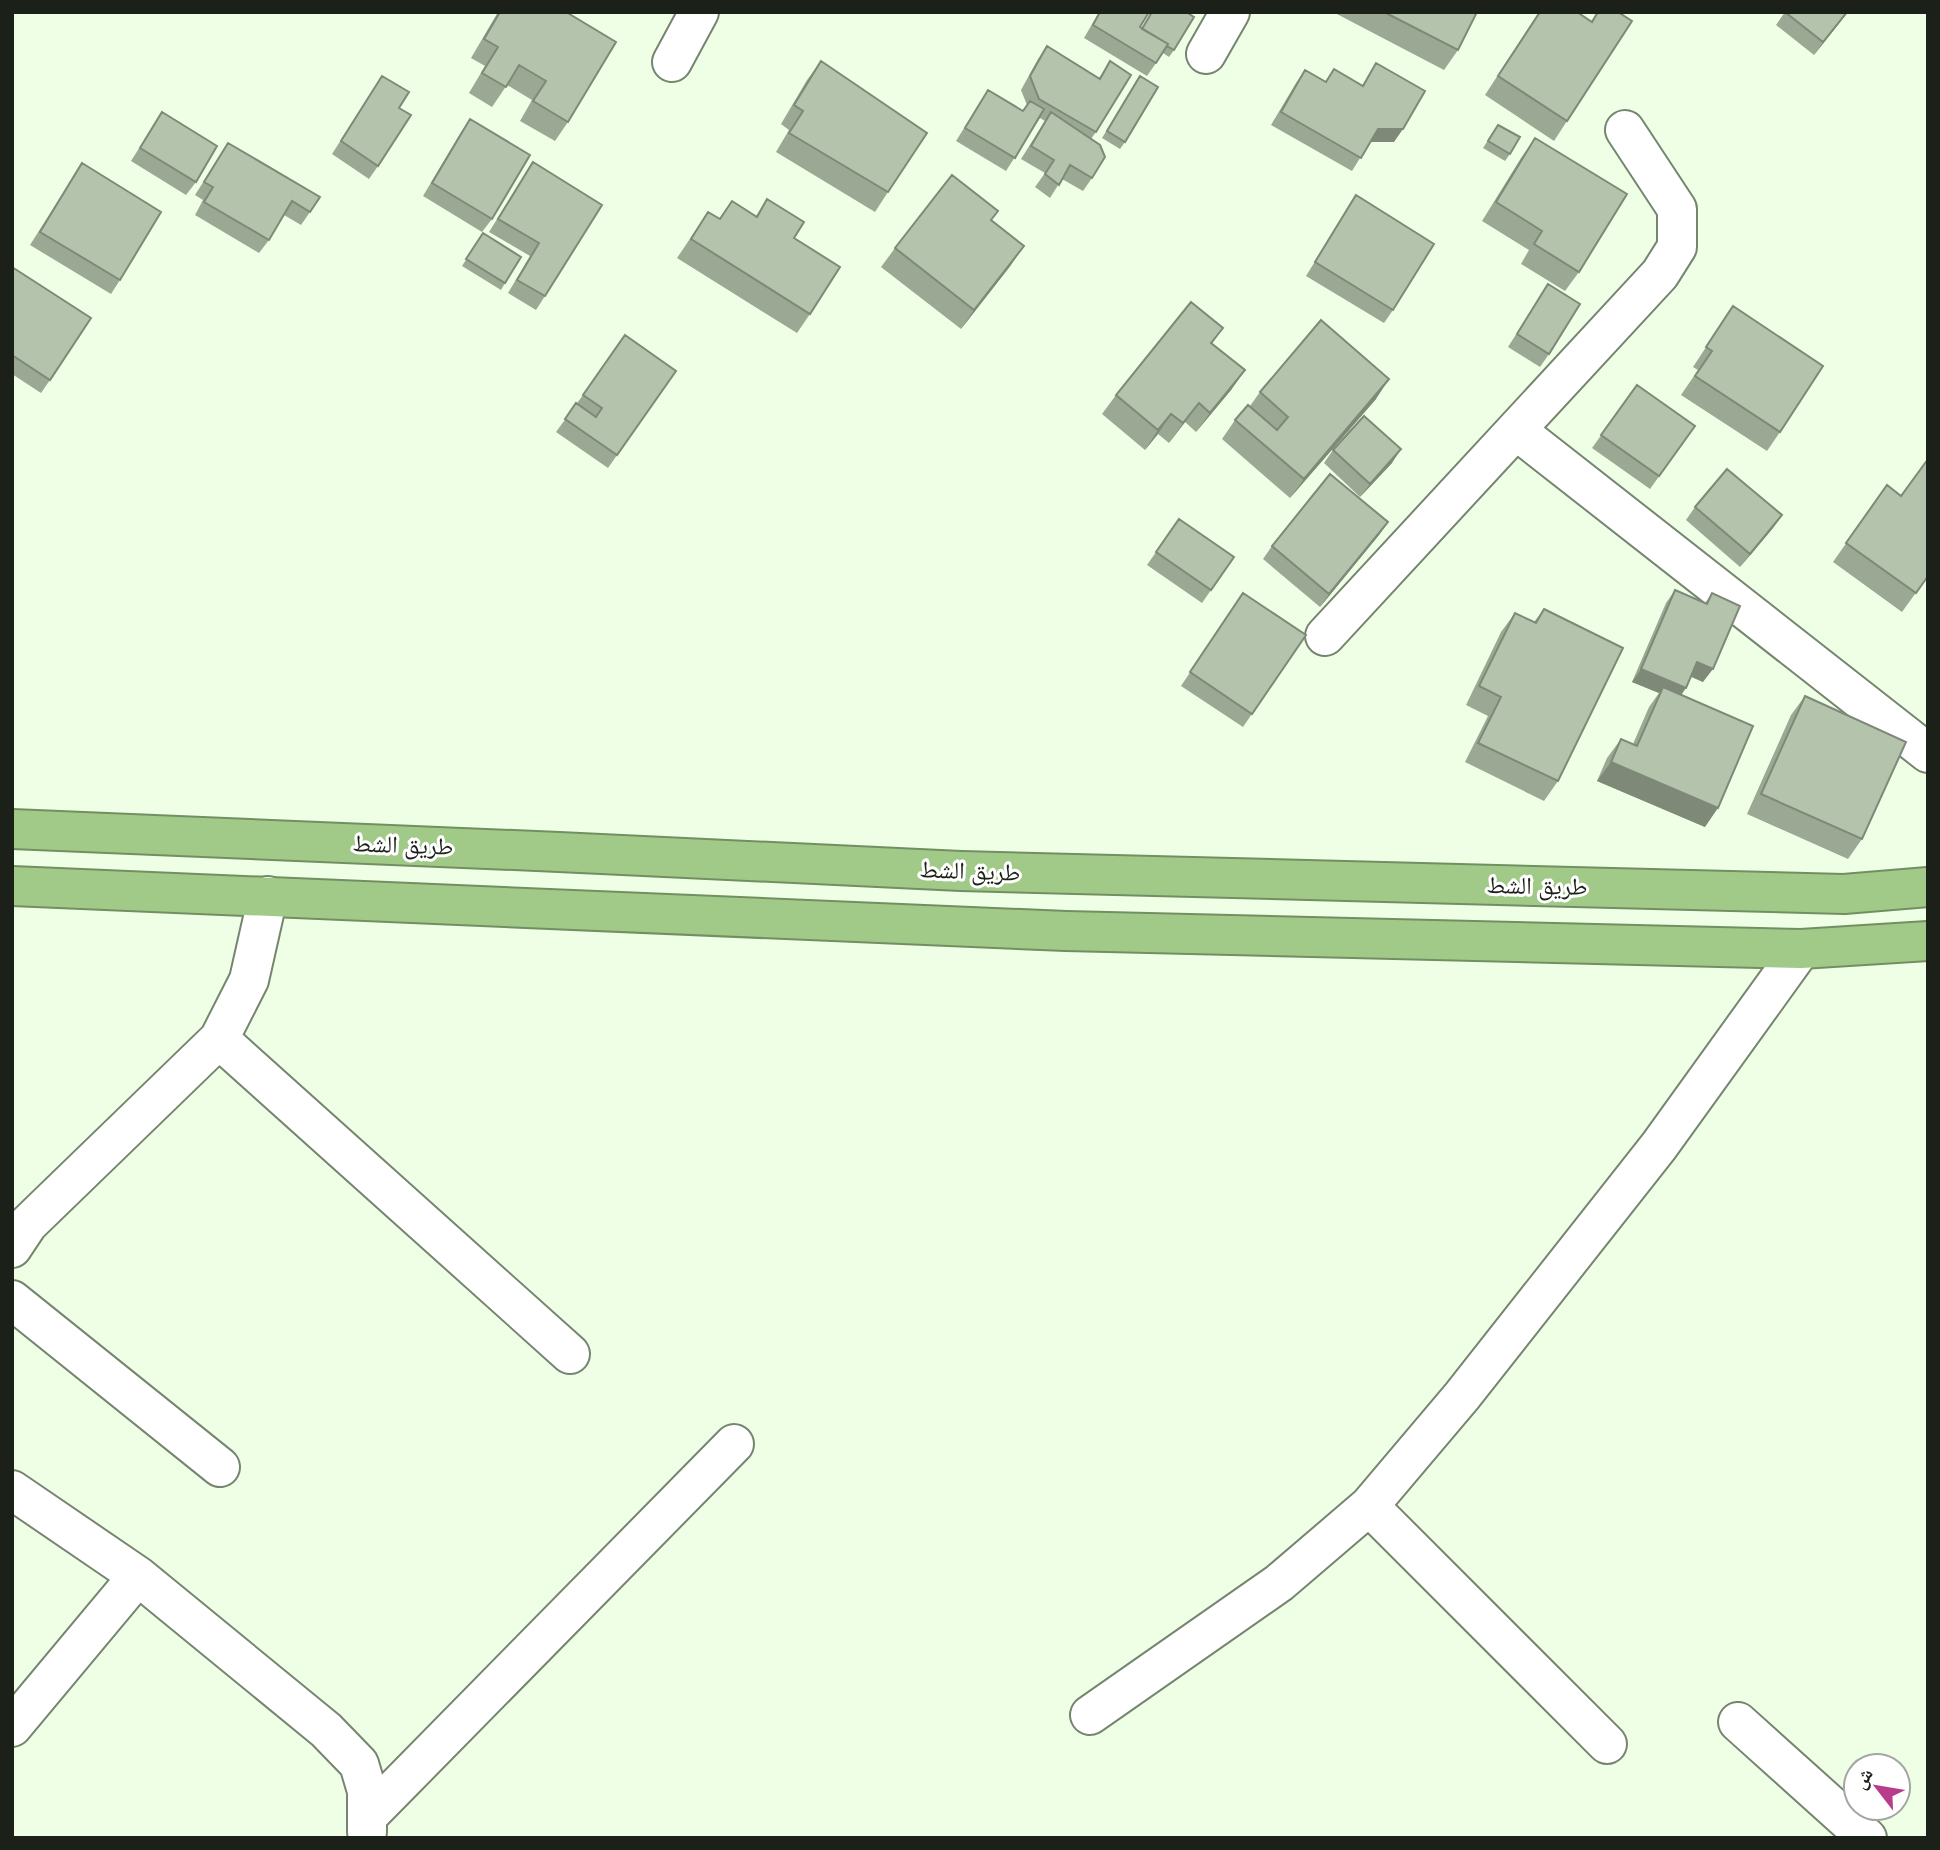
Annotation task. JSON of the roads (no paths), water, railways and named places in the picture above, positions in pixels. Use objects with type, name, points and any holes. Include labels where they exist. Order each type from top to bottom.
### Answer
[{"type":"highway","name":"طريق الشط","points":[[12,829],[961,871],[1844,894],[1928,887]]},
{"type":"highway","points":[[12,886],[1066,932],[1801,949],[1928,941]]},
{"type":"street","points":[[672,62],[699,12]]},
{"type":"street","points":[[1206,54],[1230,12]]},
{"type":"street","points":[[1325,636],[1660,274],[1677,247],[1677,209],[1625,130]]},
{"type":"street","points":[[1516,430],[1928,753]]},
{"type":"street","points":[[12,1248],[28,1224],[219,1039],[249,980],[268,896]]},
{"type":"street","points":[[1090,1715],[1279,1583],[1369,1506],[1462,1396],[1659,1146],[1801,949]]},
{"type":"street","points":[[219,1039],[570,1354]]},
{"type":"street","points":[[12,1300],[220,1467]]},
{"type":"street","points":[[368,1827],[734,1444]]},
{"type":"street","points":[[12,1490],[138,1576],[326,1730],[359,1764],[367,1791],[368,1827]]},
{"type":"street","points":[[1369,1506],[1607,1744]]},
{"type":"street","points":[[12,1727],[138,1576]]},
{"type":"street","points":[[1738,1722],[1867,1838]]}]
